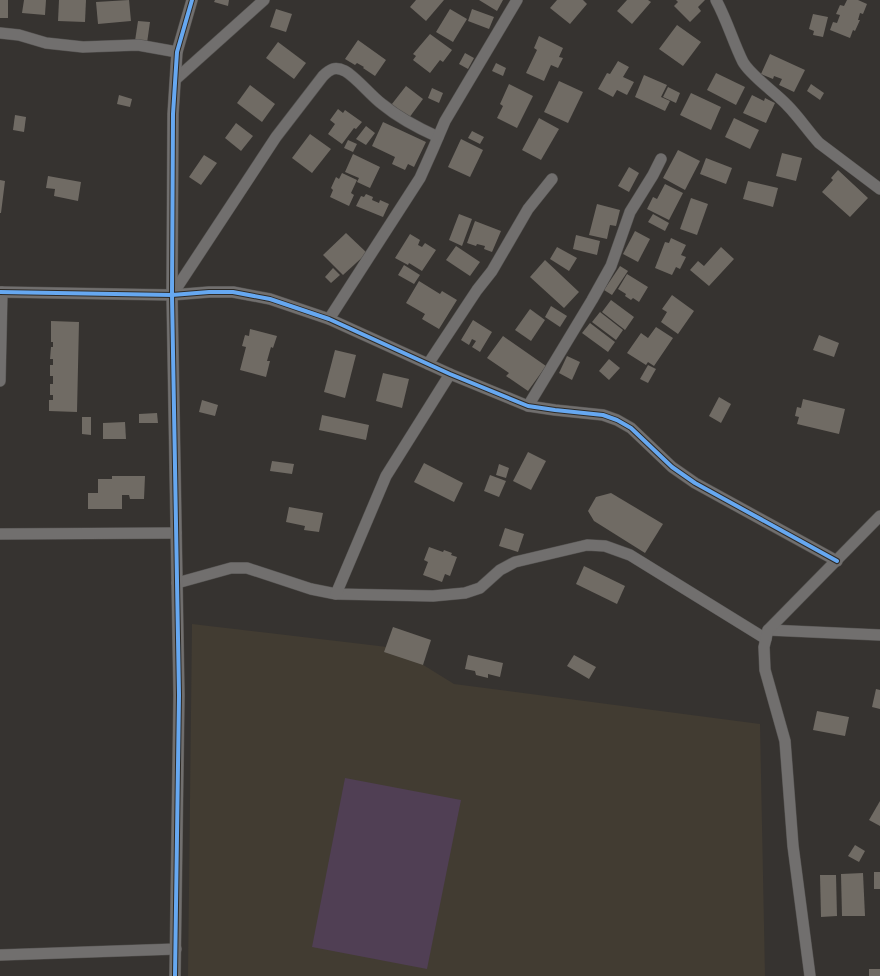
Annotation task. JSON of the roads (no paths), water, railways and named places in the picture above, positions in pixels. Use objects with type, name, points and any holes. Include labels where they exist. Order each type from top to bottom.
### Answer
[{"type":"street","points":[[175,976],[179,695],[172,295],[173,114],[177,52],[192,0]]},
{"type":"street","points":[[176,79],[264,0]]},
{"type":"street","points":[[329,319],[420,178],[456,100],[517,0]]},
{"type":"street","points":[[716,0],[747,67],[787,105],[820,143],[880,189]]},
{"type":"street","points":[[0,33],[20,35],[46,43],[83,47],[138,45],[177,52]]},
{"type":"street","points":[[172,295],[276,137],[330,69],[345,71],[383,105],[408,122],[438,138]]},
{"type":"street","points":[[528,406],[611,266],[630,212],[653,176],[661,159]]},
{"type":"street","points":[[428,364],[477,290],[492,271],[528,209],[552,179]]},
{"type":"street","points":[[0,381],[1,292],[172,295],[233,292],[270,299],[329,319],[450,374],[528,406],[603,415],[617,420],[631,428],[672,467],[695,483],[837,561]]},
{"type":"street","points":[[336,594],[386,476],[450,374]]},
{"type":"street","points":[[810,976],[793,846],[785,741],[765,670],[764,647],[767,635],[880,516]]},
{"type":"street","points":[[0,534],[176,533]]},
{"type":"street","points":[[177,583],[231,568],[247,568],[310,589],[336,594],[433,596],[466,593],[480,588],[500,570],[514,562],[587,545],[605,546],[630,555],[767,635],[880,635]]},
{"type":"street","points":[[0,955],[176,949]]}]
